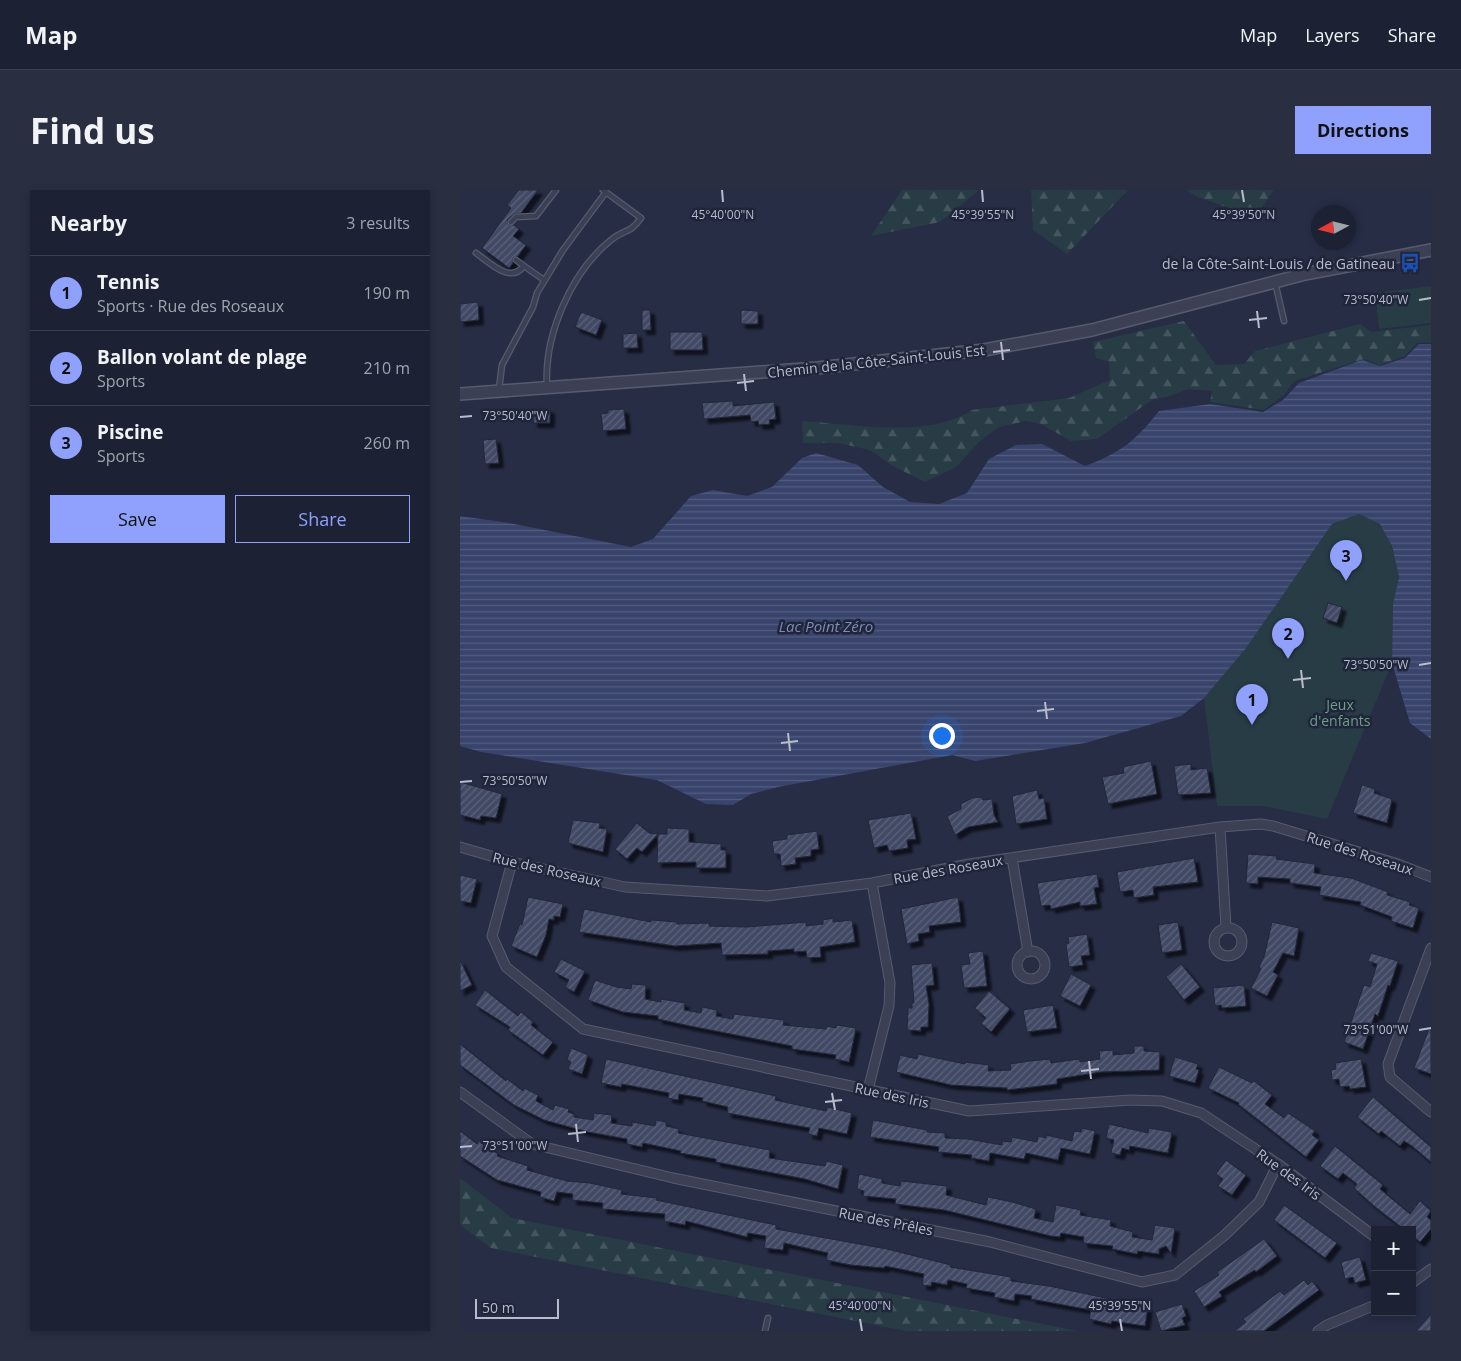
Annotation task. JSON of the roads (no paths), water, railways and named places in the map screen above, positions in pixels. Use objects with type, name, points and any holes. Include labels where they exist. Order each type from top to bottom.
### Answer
[{"type":"street","name":"Chemin de la Côte-Saint-Louis Est","points":[[460,394],[838,366],[984,350],[1108,326],[1275,281],[1357,263],[1431,250]]},
{"type":"street","name":"Rue des Roseaux","points":[[460,847],[512,862],[625,887],[758,896],[872,883],[1012,858],[1220,827],[1260,824],[1273,826],[1398,864],[1431,877]]},
{"type":"street","points":[[1220,827],[1226,927]]},
{"type":"street","points":[[1012,858],[1028,952]]},
{"type":"street","name":"Rue des Iris","points":[[512,862],[492,936],[506,967],[583,1029],[969,1112],[1131,1100],[1162,1101],[1201,1113],[1278,1164],[1371,1234]]},
{"type":"street","points":[[868,1090],[889,1006],[890,983],[872,883]]},
{"type":"street","points":[[1431,948],[1388,1064],[1390,1077],[1431,1112]]},
{"type":"street","name":"Rue des Prêles","points":[[460,1092],[532,1144],[673,1178],[990,1242],[1142,1282],[1175,1275],[1225,1235],[1259,1202],[1278,1164]]},
{"type":"street","points":[[1416,1280],[1431,1269]]},
{"type":"street","points":[[1318,1331],[1326,1325],[1371,1308]]},
{"type":"lane","points":[[511,222],[516,217],[536,216],[556,190]]},
{"type":"lane","points":[[499,390],[502,364],[526,321],[544,280],[604,191],[641,218],[631,231],[611,240],[601,250],[565,300],[547,363],[547,387]]},
{"type":"lane","points":[[476,254],[508,274],[518,273],[524,266]]},
{"type":"lane","points":[[516,260],[544,280]]},
{"type":"lane","points":[[1275,281],[1284,321]]},
{"type":"lane","points":[[765,1331],[768,1318]]},
{"type":"water","name":"Lac Point Zéro","points":[[1419,344],[1431,344],[1431,739],[1410,723],[1392,663],[1393,604],[1399,577],[1392,546],[1380,524],[1359,514],[1332,524],[1246,648],[1204,698],[1181,716],[1085,743],[975,761],[952,755],[778,787],[751,794],[733,805],[706,804],[657,780],[481,752],[460,746],[460,516],[509,523],[631,547],[653,539],[691,496],[713,490],[747,496],[772,487],[802,458],[816,453],[858,465],[883,487],[910,502],[939,504],[967,493],[989,459],[1016,445],[1042,444],[1085,466],[1118,451],[1142,431],[1159,411],[1210,404],[1263,412],[1283,400],[1299,383],[1362,360],[1380,366],[1405,358]]},
{"type":"place","name":"de la Côte-Saint-Louis / de Gatineau","points":[[1410,263]]},
{"type":"place","name":"Piscine","points":[[1346,581]]},
{"type":"place","name":"Ballon volant de plage","points":[[1288,659]]},
{"type":"place","name":"Tennis","points":[[1252,725]]},
{"type":"park label","name":"Jeux d'enfants","points":[[1340,712]]}]
